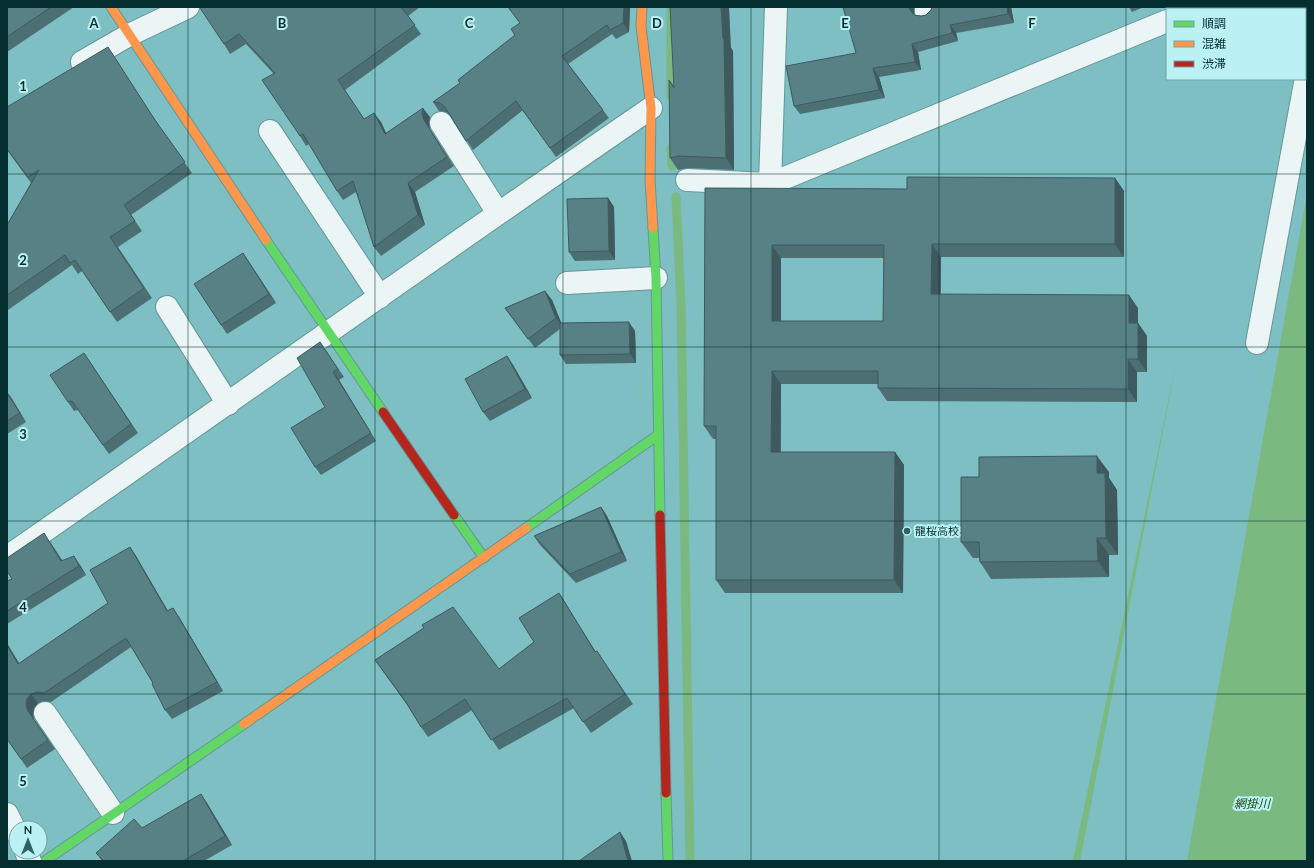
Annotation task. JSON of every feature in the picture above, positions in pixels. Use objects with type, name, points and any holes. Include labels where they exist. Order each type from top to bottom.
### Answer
[{"type":"street","points":[[111,7],[329,334],[484,558]]},
{"type":"street","points":[[68,71],[129,35],[188,7]]},
{"type":"street","points":[[642,7],[641,26],[651,108],[650,180],[656,278],[658,435],[668,861]]},
{"type":"street","points":[[770,184],[776,7]]},
{"type":"street","points":[[687,180],[770,184],[1166,21]]},
{"type":"street","points":[[1257,343],[1306,80]]},
{"type":"street","points":[[7,557],[329,334],[498,213],[651,108]]},
{"type":"street","points":[[441,123],[498,213]]},
{"type":"street","points":[[270,131],[380,297]]},
{"type":"street","points":[[567,283],[656,278]]},
{"type":"street","points":[[167,308],[228,404]]},
{"type":"street","points":[[45,861],[484,558],[658,435]]},
{"type":"street","points":[[45,713],[113,813]]},
{"type":"water","name":"網掛川","points":[[1307,194],[1307,861],[1187,861]]},
{"type":"water","points":[[1177,359],[1080,861],[1073,861]]},
{"type":"building","points":[[7,7],[51,7],[7,37]]},
{"type":"building","points":[[401,7],[415,25],[338,80],[364,119],[374,113],[385,134],[423,108],[422,114],[424,120],[447,157],[408,183],[418,215],[374,247],[353,181],[337,191],[303,134],[300,136],[262,80],[275,73],[239,34],[224,44],[200,8]]},
{"type":"building","points":[[508,7],[624,7],[623,23],[610,30],[607,25],[562,56],[603,110],[550,148],[516,101],[466,141],[445,107],[440,103],[433,102],[460,83],[458,80],[515,35],[511,29],[520,23]]},
{"type":"building","points":[[670,7],[721,7],[724,39],[726,158],[679,156],[670,158],[669,80],[674,88]]},
{"type":"building","points":[[843,7],[909,7],[914,15],[921,16],[926,15],[932,7],[1007,7],[1008,14],[950,25],[952,33],[912,44],[915,62],[873,68],[879,90],[794,106],[786,66],[856,53]]},
{"type":"building","points":[[108,47],[155,120],[185,162],[124,205],[135,221],[110,237],[144,288],[110,312],[75,260],[70,263],[65,255],[7,295],[7,225],[39,170],[28,177],[7,149],[7,107]]},
{"type":"building","points":[[907,177],[1115,178],[1115,244],[932,244],[931,294],[1129,295],[1129,323],[1138,323],[1138,359],[1128,359],[1128,389],[878,388],[878,371],[772,371],[771,452],[895,452],[894,580],[716,580],[716,426],[704,426],[705,188],[907,189]],"holes":[[[772,245],[884,245],[883,321],[772,321]]]},
{"type":"building","points":[[608,198],[609,251],[569,252],[567,199]]},
{"type":"building","points":[[243,253],[269,294],[221,325],[194,284]]},
{"type":"building","points":[[545,291],[556,318],[528,339],[505,308]]},
{"type":"building","points":[[629,322],[630,354],[560,355],[560,323]]},
{"type":"building","points":[[320,342],[338,369],[333,372],[371,433],[315,467],[291,428],[325,407],[297,358]]},
{"type":"building","points":[[84,353],[131,424],[103,445],[72,401],[68,402],[50,375]]},
{"type":"building","points":[[507,356],[525,389],[483,412],[465,379]]},
{"type":"building","points":[[7,393],[20,413],[7,421]]},
{"type":"building","points":[[1097,456],[1097,473],[1105,473],[1106,538],[1097,538],[1098,561],[980,562],[979,542],[961,542],[961,477],[979,477],[979,457]]},
{"type":"building","points":[[601,507],[621,552],[570,574],[534,536]]},
{"type":"building","points":[[44,533],[61,561],[74,556],[79,566],[7,611],[7,581],[12,579],[7,571],[7,558]]},
{"type":"building","points":[[130,547],[167,611],[173,608],[217,682],[165,710],[152,684],[153,683],[126,638],[44,693],[37,692],[31,694],[27,699],[26,705],[28,711],[48,740],[21,759],[7,739],[7,645],[18,664],[108,603],[90,570]]},
{"type":"building","points":[[559,593],[595,652],[597,651],[625,694],[583,722],[567,698],[491,740],[465,699],[421,727],[406,702],[375,660],[424,628],[422,625],[453,607],[499,669],[534,642],[519,618]]},
{"type":"building","points":[[201,794],[225,836],[183,861],[104,861],[96,853],[134,819],[142,828]]},
{"type":"building","points":[[620,832],[628,861],[579,861]]},
{"type":"waterway","points":[[671,7],[671,96]]},
{"type":"waterway","points":[[671,148],[672,166]]},
{"type":"waterway","points":[[676,197],[681,305],[690,861]]},
{"type":"traffic: fast","points":[[653,228],[656,278],[660,515]]},
{"type":"traffic: fast","points":[[266,240],[383,412]]},
{"type":"traffic: fast","points":[[526,528],[658,435]]},
{"type":"traffic: fast","points":[[454,515],[484,558]]},
{"type":"traffic: fast","points":[[45,861],[244,724]]},
{"type":"traffic: fast","points":[[666,793],[668,861]]},
{"type":"traffic: slow","points":[[111,7],[266,240]]},
{"type":"traffic: slow","points":[[642,7],[641,26],[651,108],[650,180],[653,228]]},
{"type":"traffic: slow","points":[[244,724],[526,528]]},
{"type":"traffic: jam","points":[[383,412],[454,515]]},
{"type":"traffic: jam","points":[[660,515],[666,793]]},
{"type":"place","name":"龍桜高校","points":[[907,531]]}]
